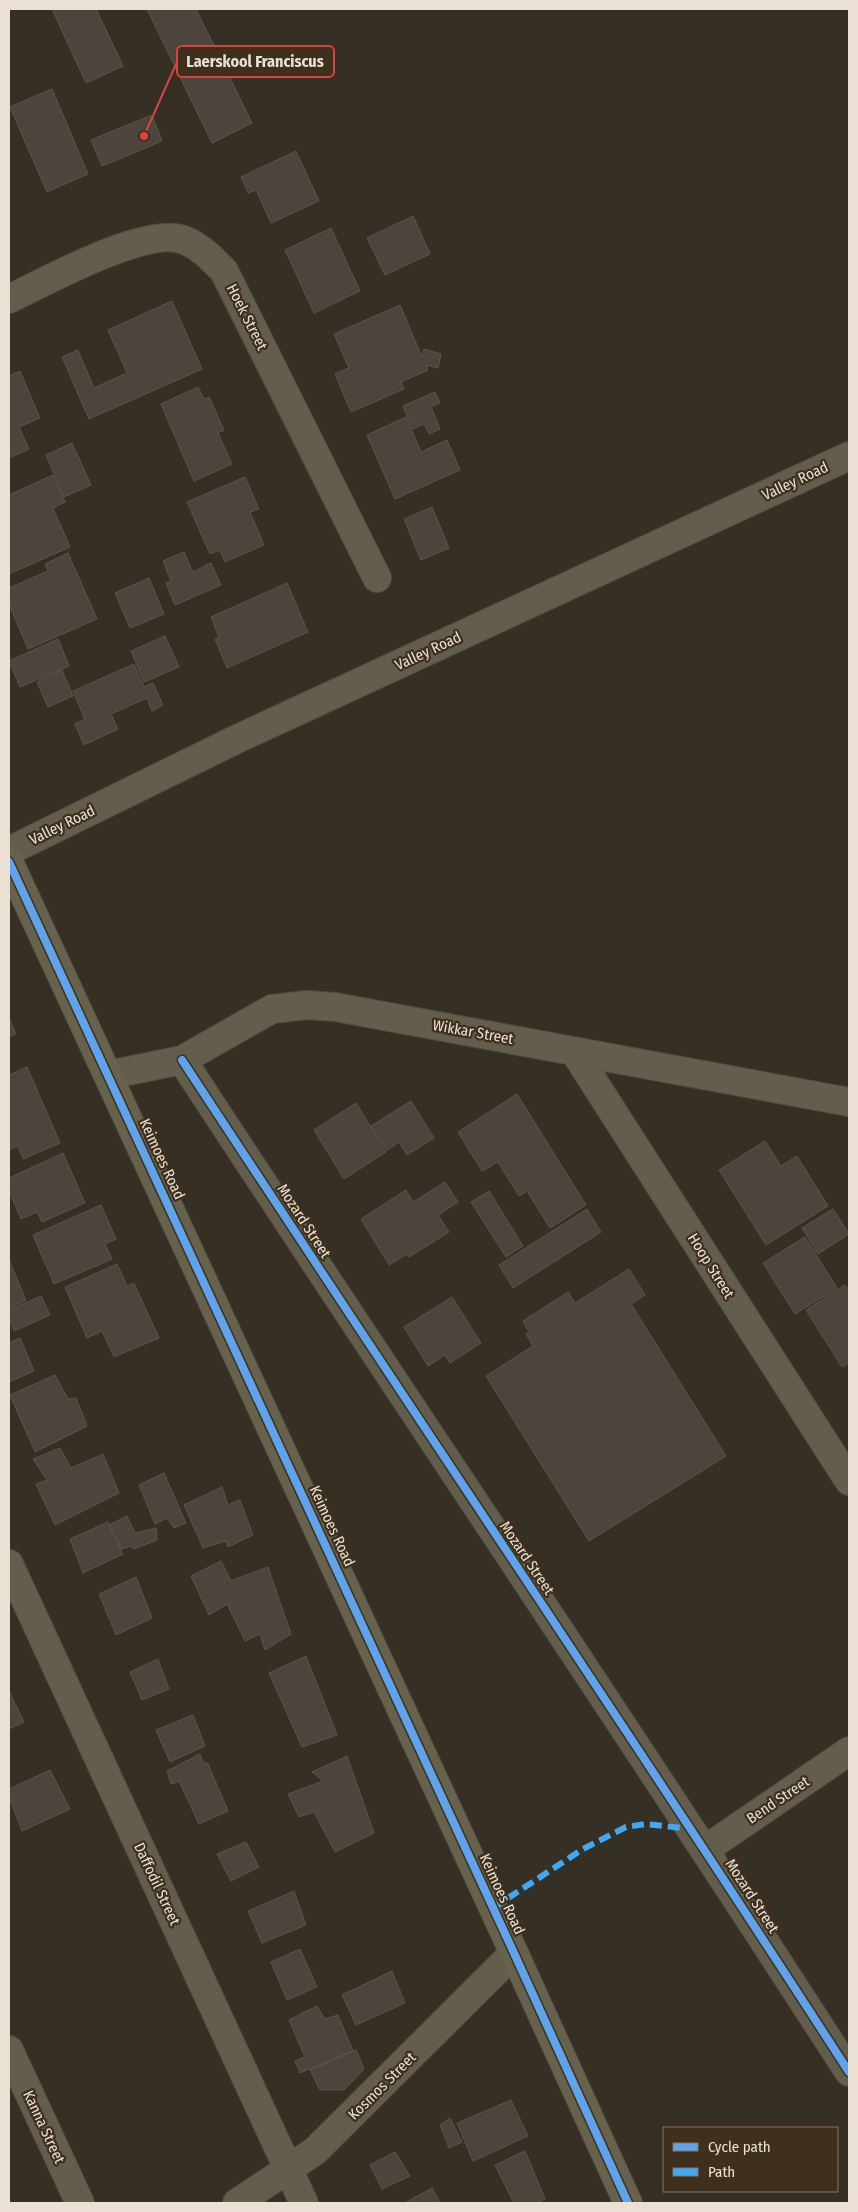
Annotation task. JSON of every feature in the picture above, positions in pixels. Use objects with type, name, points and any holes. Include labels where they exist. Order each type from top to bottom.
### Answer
[{"type":"street","name":"Hoek Street","points":[[9,299],[94,258],[159,237],[183,240],[201,249],[224,271],[377,578]]},
{"type":"street","name":"Valley Road","points":[[9,851],[237,739],[849,456]]},
{"type":"street","name":"Keimoes Road","points":[[9,862],[628,2203]]},
{"type":"street","name":"Wikkar Street","points":[[108,1075],[182,1060],[272,1009],[307,1005],[335,1007],[849,1102]]},
{"type":"street","name":"Hoop Street","points":[[574,1051],[849,1481]]},
{"type":"street","name":"Mozard Street","points":[[182,1060],[368,1344],[706,1850],[849,2072]]},
{"type":"street","name":"Daffodil Street","points":[[9,1564],[304,2203]]},
{"type":"street","name":"Bend Street","points":[[706,1850],[849,1751]]},
{"type":"street","name":"Kosmos Street","points":[[237,2203],[315,2151],[514,1953]]},
{"type":"street","name":"Kanna Street","points":[[9,2050],[80,2203]]},
{"type":"building","points":[[52,9],[96,9],[123,66],[86,83]]},
{"type":"building","points":[[147,9],[196,9],[252,123],[212,143]]},
{"type":"building","points":[[52,89],[88,174],[47,192],[10,107]]},
{"type":"building","points":[[152,115],[162,141],[102,166],[91,140]]},
{"type":"building","points":[[296,151],[319,201],[271,223],[256,190],[248,193],[241,177]]},
{"type":"building","points":[[413,216],[430,254],[385,275],[367,238]]},
{"type":"building","points":[[331,228],[360,291],[314,313],[285,250]]},
{"type":"building","points":[[172,301],[202,369],[89,419],[62,357],[78,350],[94,388],[127,373],[108,330]]},
{"type":"building","points":[[400,305],[422,357],[424,349],[441,354],[438,368],[426,365],[428,370],[401,382],[404,389],[351,412],[335,374],[349,368],[334,334]]},
{"type":"building","points":[[20,371],[40,418],[19,427],[29,449],[9,458],[9,376]]},
{"type":"building","points":[[198,387],[204,399],[209,397],[224,430],[218,433],[232,464],[194,481],[161,404]]},
{"type":"building","points":[[435,392],[440,403],[431,407],[440,429],[429,434],[424,424],[413,429],[403,406]]},
{"type":"building","points":[[406,417],[421,452],[447,440],[460,470],[395,499],[367,435]]},
{"type":"building","points":[[72,443],[91,485],[64,497],[46,455]]},
{"type":"building","points":[[53,475],[65,502],[53,508],[70,547],[9,574],[9,495]]},
{"type":"building","points":[[245,477],[259,509],[250,512],[264,545],[225,562],[220,550],[210,554],[187,502]]},
{"type":"building","points":[[432,507],[449,548],[421,560],[404,519]]},
{"type":"building","points":[[184,552],[193,572],[211,563],[221,585],[175,605],[166,583],[171,581],[163,561]]},
{"type":"building","points":[[68,553],[97,619],[28,649],[9,604],[9,588],[48,571],[45,564]]},
{"type":"building","points":[[149,578],[164,614],[130,628],[115,593]]},
{"type":"building","points":[[287,583],[308,632],[227,668],[215,639],[219,637],[211,617]]},
{"type":"building","points":[[165,636],[179,667],[144,682],[131,651]]},
{"type":"building","points":[[58,639],[69,666],[20,687],[9,661]]},
{"type":"building","points":[[134,664],[144,687],[153,683],[163,705],[152,711],[147,698],[111,714],[118,729],[84,745],[75,724],[85,719],[73,691]]},
{"type":"building","points":[[62,670],[73,696],[48,707],[37,682]]},
{"type":"building","points":[[9,1018],[16,1034],[9,1037]]},
{"type":"building","points":[[27,1067],[60,1143],[23,1159],[18,1146],[9,1150],[9,1075]]},
{"type":"building","points":[[517,1094],[586,1205],[550,1228],[527,1191],[519,1196],[498,1162],[482,1171],[458,1132]]},
{"type":"building","points":[[411,1101],[434,1138],[407,1155],[399,1142],[387,1150],[371,1126]]},
{"type":"building","points":[[356,1103],[386,1152],[344,1179],[314,1130]]},
{"type":"building","points":[[765,1141],[781,1166],[797,1156],[828,1206],[766,1245],[719,1170]]},
{"type":"building","points":[[63,1153],[85,1203],[42,1222],[37,1212],[21,1219],[9,1191],[9,1178]]},
{"type":"building","points":[[445,1182],[458,1202],[438,1215],[449,1232],[409,1257],[407,1254],[389,1265],[361,1219],[406,1190],[413,1202]]},
{"type":"building","points":[[489,1191],[523,1246],[506,1257],[471,1202]]},
{"type":"building","points":[[101,1205],[116,1239],[105,1244],[112,1259],[54,1284],[33,1235]]},
{"type":"building","points":[[587,1209],[601,1232],[513,1288],[499,1265]]},
{"type":"building","points":[[833,1209],[849,1234],[818,1254],[802,1228]]},
{"type":"building","points":[[805,1237],[837,1288],[795,1314],[763,1263]]},
{"type":"building","points":[[9,1260],[26,1300],[9,1308]]},
{"type":"building","points":[[117,1264],[127,1286],[134,1283],[159,1338],[114,1357],[102,1331],[87,1338],[65,1287]]},
{"type":"building","points":[[629,1269],[645,1295],[631,1304],[726,1456],[589,1541],[486,1376],[533,1346],[526,1334],[529,1332],[523,1321],[568,1292],[575,1303]]},
{"type":"building","points":[[845,1285],[849,1292],[849,1363],[842,1367],[806,1310]]},
{"type":"building","points":[[41,1296],[50,1315],[14,1331],[9,1318],[9,1310]]},
{"type":"building","points":[[452,1297],[481,1343],[450,1363],[445,1355],[428,1366],[404,1327]]},
{"type":"building","points":[[20,1338],[34,1371],[9,1382],[9,1343]]},
{"type":"building","points":[[55,1375],[68,1399],[76,1398],[87,1426],[35,1452],[10,1395]]},
{"type":"building","points":[[60,1448],[71,1468],[103,1454],[119,1493],[55,1525],[36,1484],[47,1480],[33,1459]]},
{"type":"building","points":[[164,1473],[186,1523],[174,1528],[167,1518],[155,1524],[139,1485]]},
{"type":"building","points":[[222,1487],[228,1505],[240,1500],[253,1535],[228,1547],[226,1541],[203,1548],[184,1505]]},
{"type":"building","points":[[127,1516],[135,1533],[156,1528],[157,1540],[134,1549],[131,1546],[122,1549],[109,1525]]},
{"type":"building","points":[[108,1522],[123,1554],[83,1573],[70,1539]]},
{"type":"building","points":[[221,1561],[231,1581],[268,1567],[291,1634],[265,1650],[260,1634],[245,1641],[227,1604],[209,1615],[191,1576]]},
{"type":"building","points":[[136,1577],[152,1618],[116,1635],[99,1594]]},
{"type":"building","points":[[306,1656],[337,1735],[302,1747],[269,1673]]},
{"type":"building","points":[[158,1659],[169,1689],[142,1700],[130,1672]]},
{"type":"building","points":[[9,1691],[24,1722],[9,1729]]},
{"type":"building","points":[[193,1715],[205,1746],[170,1762],[156,1730]]},
{"type":"building","points":[[200,1754],[203,1762],[208,1764],[228,1811],[199,1824],[179,1781],[171,1784],[167,1771]]},
{"type":"building","points":[[347,1756],[374,1833],[335,1852],[314,1812],[299,1817],[288,1794],[323,1781],[312,1772]]},
{"type":"building","points":[[50,1770],[70,1809],[22,1831],[9,1796],[9,1789]]},
{"type":"building","points":[[246,1842],[259,1867],[231,1881],[217,1854]]},
{"type":"building","points":[[294,1891],[306,1925],[262,1943],[248,1911]]},
{"type":"building","points":[[300,1949],[317,1987],[287,2000],[271,1962]]},
{"type":"building","points":[[392,1971],[405,2003],[356,2025],[342,1995]]},
{"type":"building","points":[[317,2006],[325,2019],[338,2015],[353,2051],[300,2073],[295,2061],[305,2057],[289,2020]]},
{"type":"building","points":[[356,2050],[364,2069],[344,2090],[320,2090],[310,2070]]},
{"type":"building","points":[[511,2100],[528,2136],[473,2161],[457,2123]]},
{"type":"building","points":[[450,2118],[462,2142],[449,2148],[440,2125]]},
{"type":"building","points":[[525,2151],[545,2199],[537,2203],[514,2203],[495,2165]]},
{"type":"building","points":[[395,2152],[410,2176],[382,2189],[370,2165]]},
{"type":"building","points":[[432,2188],[440,2203],[405,2203]]},
{"type":"marked path","points":[[493,1908],[583,1849],[626,1827],[646,1824],[692,1829]]},
{"type":"cycle path","points":[[9,862],[628,2203]]},
{"type":"cycle path","points":[[182,1060],[849,2072]]},
{"type":"place","name":"Laerskool Franciscus","points":[[144,136]]}]
